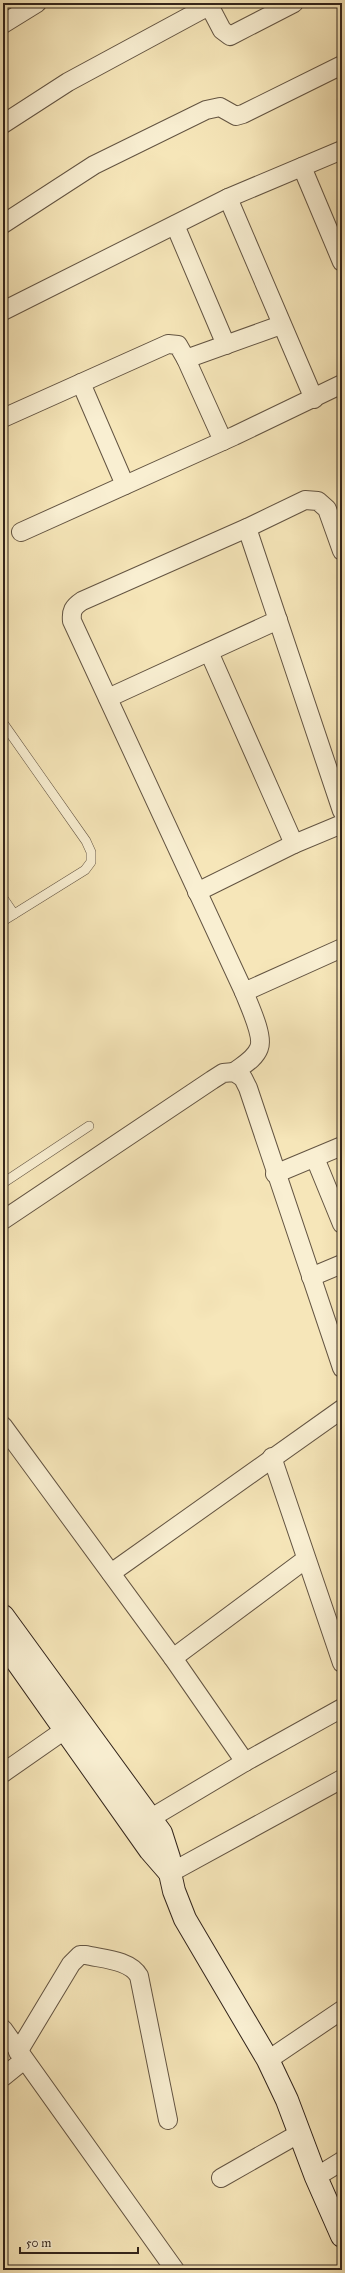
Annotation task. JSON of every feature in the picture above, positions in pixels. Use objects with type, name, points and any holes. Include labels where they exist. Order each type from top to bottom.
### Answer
[{"type":"street","points":[[3,24],[37,3]]},
{"type":"street","points":[[3,124],[68,82],[205,8],[211,9],[222,30],[230,36],[294,3]]},
{"type":"street","points":[[3,224],[94,165],[206,110],[220,107],[236,116],[244,114],[342,64]]},
{"type":"street","points":[[3,311],[228,198],[342,150]]},
{"type":"street","points":[[302,167],[342,262]]},
{"type":"street","points":[[228,198],[281,325],[314,399]]},
{"type":"street","points":[[175,225],[226,345]]},
{"type":"street","points":[[186,360],[281,325]]},
{"type":"street","points":[[3,418],[168,344],[178,345],[222,441]]},
{"type":"street","points":[[81,383],[125,485]]},
{"type":"street","points":[[21,532],[314,399],[342,384]]},
{"type":"street","points":[[3,1220],[212,1080],[223,1074],[234,1072],[255,1055],[259,1048],[258,1031],[244,992],[72,622],[71,612],[74,606],[247,528],[305,500],[312,499],[327,509],[342,551]]},
{"type":"street","points":[[247,528],[342,811]]},
{"type":"street","points":[[108,698],[278,620]]},
{"type":"street","points":[[209,652],[294,844]]},
{"type":"street","points":[[197,892],[294,844],[342,824]]},
{"type":"street","points":[[244,992],[342,948]]},
{"type":"street","points":[[234,1072],[243,1078],[248,1088],[275,1174],[342,1368]]},
{"type":"street","points":[[275,1174],[342,1146]]},
{"type":"street","points":[[315,1158],[342,1224]]},
{"type":"street","points":[[311,1277],[342,1264]]},
{"type":"street","points":[[111,1573],[272,1457],[342,1409]]},
{"type":"street","points":[[3,1426],[173,1658],[245,1762]]},
{"type":"street","points":[[272,1457],[342,1662]]},
{"type":"street","points":[[173,1658],[306,1558]]},
{"type":"street","points":[[3,1616],[150,1850],[170,1873]]},
{"type":"street","points":[[6,1651],[151,1818],[166,1842],[170,1858],[170,1873],[177,1902],[185,1919],[268,2060],[300,2133],[316,2177],[342,2236]]},
{"type":"street","points":[[151,1818],[245,1762],[342,1708]]},
{"type":"street","points":[[3,1773],[71,1725]]},
{"type":"street","points":[[170,1873],[342,1779]]},
{"type":"street","points":[[3,2076],[21,2056],[71,1964],[80,1955],[86,1954],[127,1965],[137,1971],[140,1976],[168,2120]]},
{"type":"street","points":[[268,2060],[342,2010]]},
{"type":"street","points":[[3,2029],[175,2270]]},
{"type":"street","points":[[221,2178],[300,2133]]},
{"type":"street","points":[[316,2177],[342,2161]]},
{"type":"lane","points":[[3,723],[86,841],[91,852],[91,862],[85,870],[3,921]]},
{"type":"lane","points":[[3,898],[14,914]]},
{"type":"lane","points":[[3,1183],[89,1126]]}]
